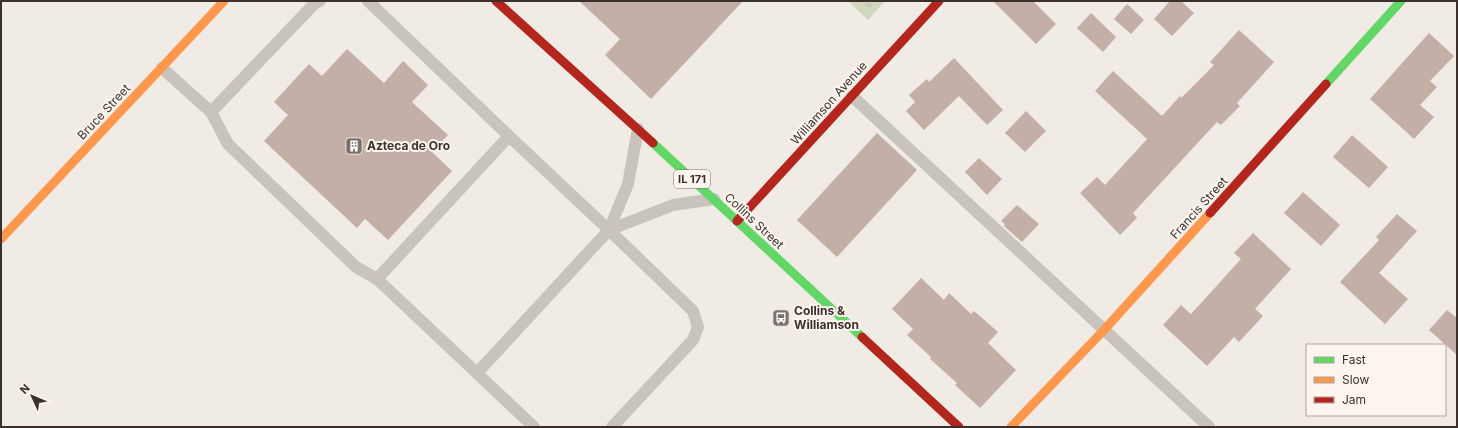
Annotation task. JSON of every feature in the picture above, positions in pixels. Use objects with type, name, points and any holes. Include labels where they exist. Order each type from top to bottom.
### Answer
[{"type":"street","name":"Bruce Street","points":[[1,239],[224,1]]},
{"type":"street","name":"Collins Street","points":[[496,1],[638,129],[959,427]]},
{"type":"street","name":"Williamson Avenue","points":[[737,221],[939,1]]},
{"type":"street","name":"Francis Street","points":[[1011,427],[1104,330],[1401,1]]},
{"type":"lane","points":[[211,112],[315,3],[320,1]]},
{"type":"lane","points":[[368,1],[693,311],[698,327],[693,340],[612,427]]},
{"type":"lane","points":[[162,68],[211,112],[228,144],[356,267],[377,279],[478,372],[534,427]]},
{"type":"lane","points":[[852,96],[1210,427]]},
{"type":"lane","points":[[478,372],[609,230],[628,184],[638,129]]},
{"type":"lane","points":[[377,279],[509,136]]},
{"type":"lane","points":[[609,230],[673,205],[714,200]]},
{"type":"green space","points":[[848,1],[885,1],[868,20]]},
{"type":"building","points":[[579,1],[743,1],[651,99],[605,55],[620,39]]},
{"type":"building","points":[[993,1],[1033,1],[1056,24],[1036,44]]},
{"type":"building","points":[[1170,1],[1181,1],[1194,13],[1172,36],[1154,19]]},
{"type":"building","points":[[1127,4],[1144,20],[1131,34],[1114,19]]},
{"type":"building","points":[[1091,13],[1116,37],[1103,52],[1077,28]]},
{"type":"building","points":[[1239,30],[1274,62],[1237,103],[1240,106],[1221,125],[1217,122],[1133,213],[1137,218],[1120,235],[1080,193],[1097,177],[1105,185],[1147,139],[1095,91],[1113,71],[1162,116],[1180,96],[1181,98],[1214,65],[1210,62]]},
{"type":"building","points":[[1429,33],[1454,56],[1430,81],[1437,87],[1420,105],[1434,117],[1414,139],[1370,99]]},
{"type":"building","name":"Azteca de Oro","points":[[347,49],[384,83],[403,61],[428,85],[412,102],[448,135],[432,152],[452,171],[388,240],[365,219],[357,228],[264,141],[288,115],[274,102],[309,64],[322,76]]},
{"type":"building","points":[[954,58],[1003,110],[987,125],[959,96],[924,130],[906,111],[915,102],[909,95],[927,79],[929,82]]},
{"type":"building","points":[[1026,111],[1046,131],[1025,152],[1005,133]]},
{"type":"building","points":[[877,133],[917,170],[837,257],[797,220]]},
{"type":"building","points":[[1352,135],[1388,167],[1369,188],[1333,157]]},
{"type":"building","points":[[979,158],[1002,179],[987,195],[965,172]]},
{"type":"building","points":[[1303,192],[1340,225],[1321,246],[1284,213]]},
{"type":"building","points":[[1017,205],[1039,224],[1022,242],[1004,226],[1005,224],[1001,221]]},
{"type":"building","points":[[1397,214],[1417,231],[1379,273],[1408,299],[1385,324],[1340,282],[1379,240],[1376,237]]},
{"type":"building","points":[[1253,233],[1291,269],[1255,309],[1263,316],[1239,342],[1234,337],[1207,366],[1163,325],[1181,305],[1191,314],[1241,259],[1234,253]]},
{"type":"building","points":[[921,278],[944,300],[949,293],[971,314],[974,311],[998,332],[988,343],[1016,370],[980,408],[955,385],[957,383],[930,359],[931,357],[907,335],[913,329],[892,309]]},
{"type":"building","points":[[1447,310],[1457,318],[1457,355],[1446,344],[1429,330]]},
{"type":"traffic: fast","points":[[1326,84],[1401,1]]},
{"type":"traffic: fast","points":[[653,143],[862,337]]},
{"type":"traffic: slow","points":[[1,239],[224,1]]},
{"type":"traffic: slow","points":[[1011,427],[1104,330],[1210,213]]},
{"type":"traffic: jam","points":[[496,1],[653,143]]},
{"type":"traffic: jam","points":[[737,221],[939,1]]},
{"type":"traffic: jam","points":[[1210,213],[1326,84]]},
{"type":"traffic: jam","points":[[862,337],[959,427]]},
{"type":"place","name":"Azteca de Oro","points":[[354,146]]},
{"type":"place","name":"Collins & Williamson","points":[[781,318]]}]
